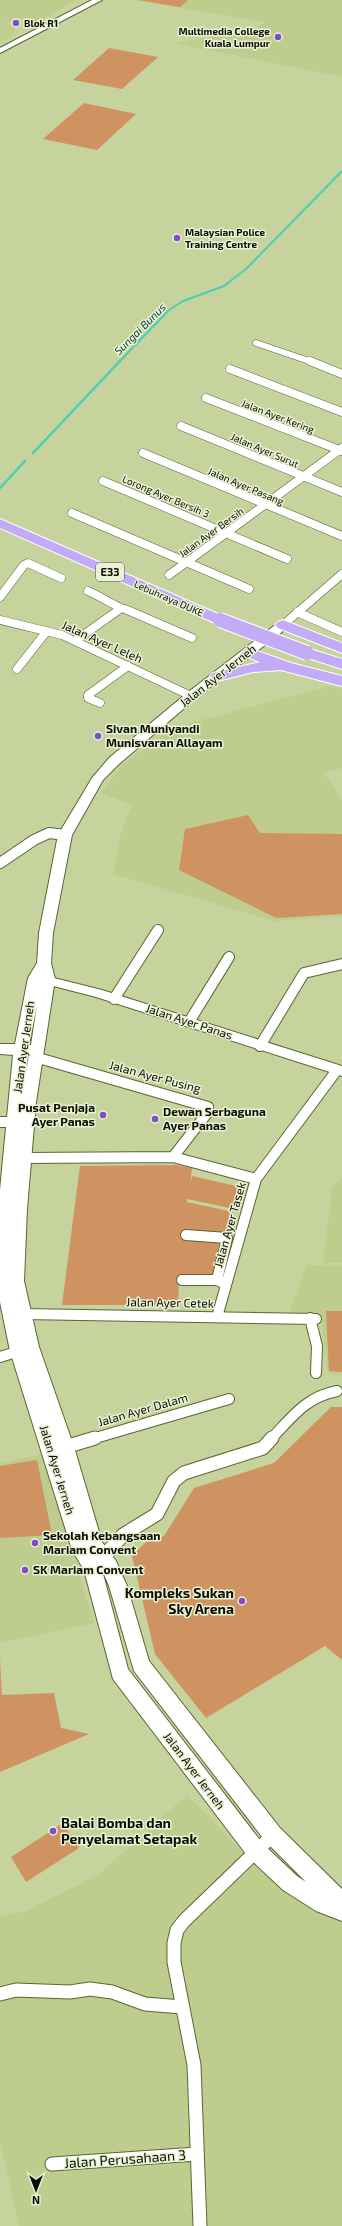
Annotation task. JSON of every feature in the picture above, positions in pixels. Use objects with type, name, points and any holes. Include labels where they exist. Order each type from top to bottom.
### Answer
[{"type":"highway","name":"Lebuhraya DUKE","points":[[0,523],[215,624],[296,660],[342,675]]},
{"type":"highway","name":"Lebuhraya DUKE","points":[[0,534],[215,624]]},
{"type":"highway","points":[[283,625],[342,648]]},
{"type":"highway","points":[[248,653],[296,660],[342,681]]},
{"type":"highway","name":"Lebuhraya DUKE","points":[[296,660],[342,664]]},
{"type":"highway","points":[[218,676],[253,667],[296,660]]},
{"type":"main road","points":[[0,46],[90,0]]},
{"type":"main road","points":[[0,51],[98,0]]},
{"type":"main road","name":"Jalan Ayer Jerneh","points":[[283,625],[191,696],[130,747],[98,778],[65,835],[46,933],[44,963],[14,1122],[4,1282],[25,1349],[46,1433],[81,1550],[92,1567],[120,1673],[256,1851],[290,1883],[323,1904],[342,1911]]},
{"type":"main road","points":[[0,1049],[28,1053]]},
{"type":"main road","points":[[0,1056],[28,1053]]},
{"type":"main road","name":"Jalan Ayer Jerneh","points":[[14,1122],[24,1158],[9,1209],[16,1262],[16,1281],[23,1314],[25,1349],[65,1446],[94,1546],[110,1567],[118,1586],[141,1665],[273,1835],[342,1902]]},
{"type":"street","points":[[256,343],[275,348],[342,374]]},
{"type":"street","points":[[230,369],[342,412]]},
{"type":"street","name":"Jalan Ayer Kering","points":[[206,398],[341,450]]},
{"type":"street","name":"Jalan Ayer Surut","points":[[181,426],[342,492]]},
{"type":"street","name":"Jalan Ayer Bersih","points":[[169,575],[341,450]]},
{"type":"street","name":"Jalan Ayer Pasang","points":[[143,453],[342,536]]},
{"type":"street","name":"Lorong Ayer Bersih 3","points":[[103,481],[287,559]]},
{"type":"street","points":[[72,513],[249,589]]},
{"type":"street","points":[[0,597],[28,563],[61,578]]},
{"type":"street","name":"Jalan Ayer Jerneh","points":[[283,625],[342,574]]},
{"type":"street","points":[[334,581],[342,584]]},
{"type":"street","points":[[88,591],[108,599],[120,608],[125,608],[192,638]]},
{"type":"street","points":[[75,641],[120,608]]},
{"type":"street","points":[[297,612],[342,632]]},
{"type":"street","name":"Jalan Ayer Leleh","points":[[0,620],[46,631],[75,641],[191,696]]},
{"type":"street","points":[[17,669],[46,631]]},
{"type":"street","points":[[100,703],[88,698],[88,695],[128,666]]},
{"type":"street","points":[[0,863],[34,840],[49,833],[65,835]]},
{"type":"street","points":[[114,998],[158,930]]},
{"type":"street","points":[[189,1022],[229,957]]},
{"type":"street","points":[[260,1046],[304,972],[342,964]]},
{"type":"street","name":"Jalan Ayer Panas","points":[[41,979],[114,998],[340,1071]]},
{"type":"street","name":"Jalan Ayer Pusing","points":[[28,1053],[203,1104],[208,1107],[208,1112],[173,1157]]},
{"type":"street","name":"Jalan Ayer Tasek","points":[[217,1317],[222,1282],[256,1179],[340,1071]]},
{"type":"street","points":[[24,1158],[173,1157],[256,1179]]},
{"type":"street","points":[[182,1280],[222,1282],[227,1238],[186,1235]]},
{"type":"street","name":"Jalan Ayer Cetek","points":[[23,1314],[313,1318],[317,1346],[316,1373]]},
{"type":"street","points":[[0,1357],[25,1349]]},
{"type":"street","points":[[102,1558],[123,1535],[157,1514],[174,1481],[184,1473],[263,1448],[302,1406],[321,1394],[337,1391]]},
{"type":"street","name":"Jalan Ayer Dalam","points":[[65,1446],[229,1399]]},
{"type":"street","points":[[200,2226],[194,2066],[174,1962],[174,1943],[177,1930],[184,1921],[273,1835]]},
{"type":"street","points":[[0,1994],[23,1990],[70,1992],[90,1989],[112,1992],[145,2004],[182,2007]]},
{"type":"street","name":"Jalan Perusahaan 3","points":[[52,2164],[197,2154]]},
{"type":"shaded area","points":[[0,0],[76,0],[36,23],[19,18],[5,24],[15,28],[13,35],[0,42]]},
{"type":"shaded area","name":"Multimedia College Kuala Lumpur","points":[[133,0],[342,0],[342,77],[175,43],[253,30],[265,22]]},
{"type":"shaded area","points":[[138,0],[188,0],[180,7]]},
{"type":"shaded area","points":[[109,48],[158,57],[122,89],[73,80]]},
{"type":"shaded area","points":[[84,103],[136,114],[97,150],[43,139]]},
{"type":"shaded area","points":[[331,686],[342,689],[342,768],[324,773],[342,801],[342,916],[274,921],[113,874],[121,832],[132,805],[101,793],[121,766],[171,728]]},
{"type":"shaded area","points":[[248,815],[260,833],[342,834],[342,914],[276,918],[179,870],[185,829]]},
{"type":"shaded area","points":[[176,1165],[192,1168],[190,1186],[192,1176],[245,1188],[239,1210],[187,1199],[187,1202],[233,1212],[225,1236],[182,1237],[219,1241],[214,1279],[179,1278],[178,1305],[62,1305],[80,1166]]},
{"type":"shaded area","points":[[342,1178],[342,1263],[323,1263],[332,1188]]},
{"type":"shaded area","points":[[306,1265],[342,1266],[342,1374],[328,1374],[321,1316],[289,1314]]},
{"type":"shaded area","points":[[326,1311],[342,1311],[342,1372],[329,1371]]},
{"type":"shaded area","name":"Kompleks Sukan Sky Arena","points":[[331,1407],[342,1407],[342,1660],[325,1646],[206,1718],[155,1654],[132,1556],[146,1542],[164,1536],[194,1488],[274,1463]]},
{"type":"shaded area","name":"Sekolah Kebangsaan Mariam Convent","points":[[44,1454],[94,1623],[0,1643],[0,1463]]},
{"type":"shaded area","points":[[37,1460],[52,1535],[0,1538],[0,1466]]},
{"type":"shaded area","points":[[0,1658],[2,1695],[54,1693],[61,1728],[89,1734],[0,1772]]},
{"type":"shaded area","points":[[187,1795],[261,1871],[342,1918],[342,2226],[19,2226],[0,2142],[0,1917],[27,1911],[99,1874]]},
{"type":"shaded area","points":[[63,1823],[79,1848],[26,1882],[11,1857]]},
{"type":"waterway","name":"Sungai Bunus","points":[[119,362],[169,310],[183,301],[224,286],[246,269],[342,171]]},
{"type":"waterway","name":"Sungai Bunus","points":[[33,453],[120,361]]},
{"type":"waterway","name":"Sungai Bunus","points":[[0,488],[25,461]]},
{"type":"place","name":"Blok R1","points":[[16,23]]},
{"type":"place","name":"Multimedia College Kuala Lumpur","points":[[278,37]]},
{"type":"place","name":"Malaysian Police Training Centre","points":[[177,238]]},
{"type":"place","name":"Sivan Muniyandi Munisvaran Allayam","points":[[98,736]]},
{"type":"place","name":"Pusat Penjaja Ayer Panas","points":[[103,1115]]},
{"type":"place","name":"Dewan Serbaguna Ayer Panas","points":[[155,1119]]},
{"type":"place","name":"Sekolah Kebangsaan Mariam Convent","points":[[35,1543]]},
{"type":"place","name":"SK Mariam Convent","points":[[25,1570]]},
{"type":"place","name":"Kompleks Sukan Sky Arena","points":[[242,1601]]},
{"type":"place","name":"Balai Bomba dan Penyelamat Setapak","points":[[53,1831]]}]
